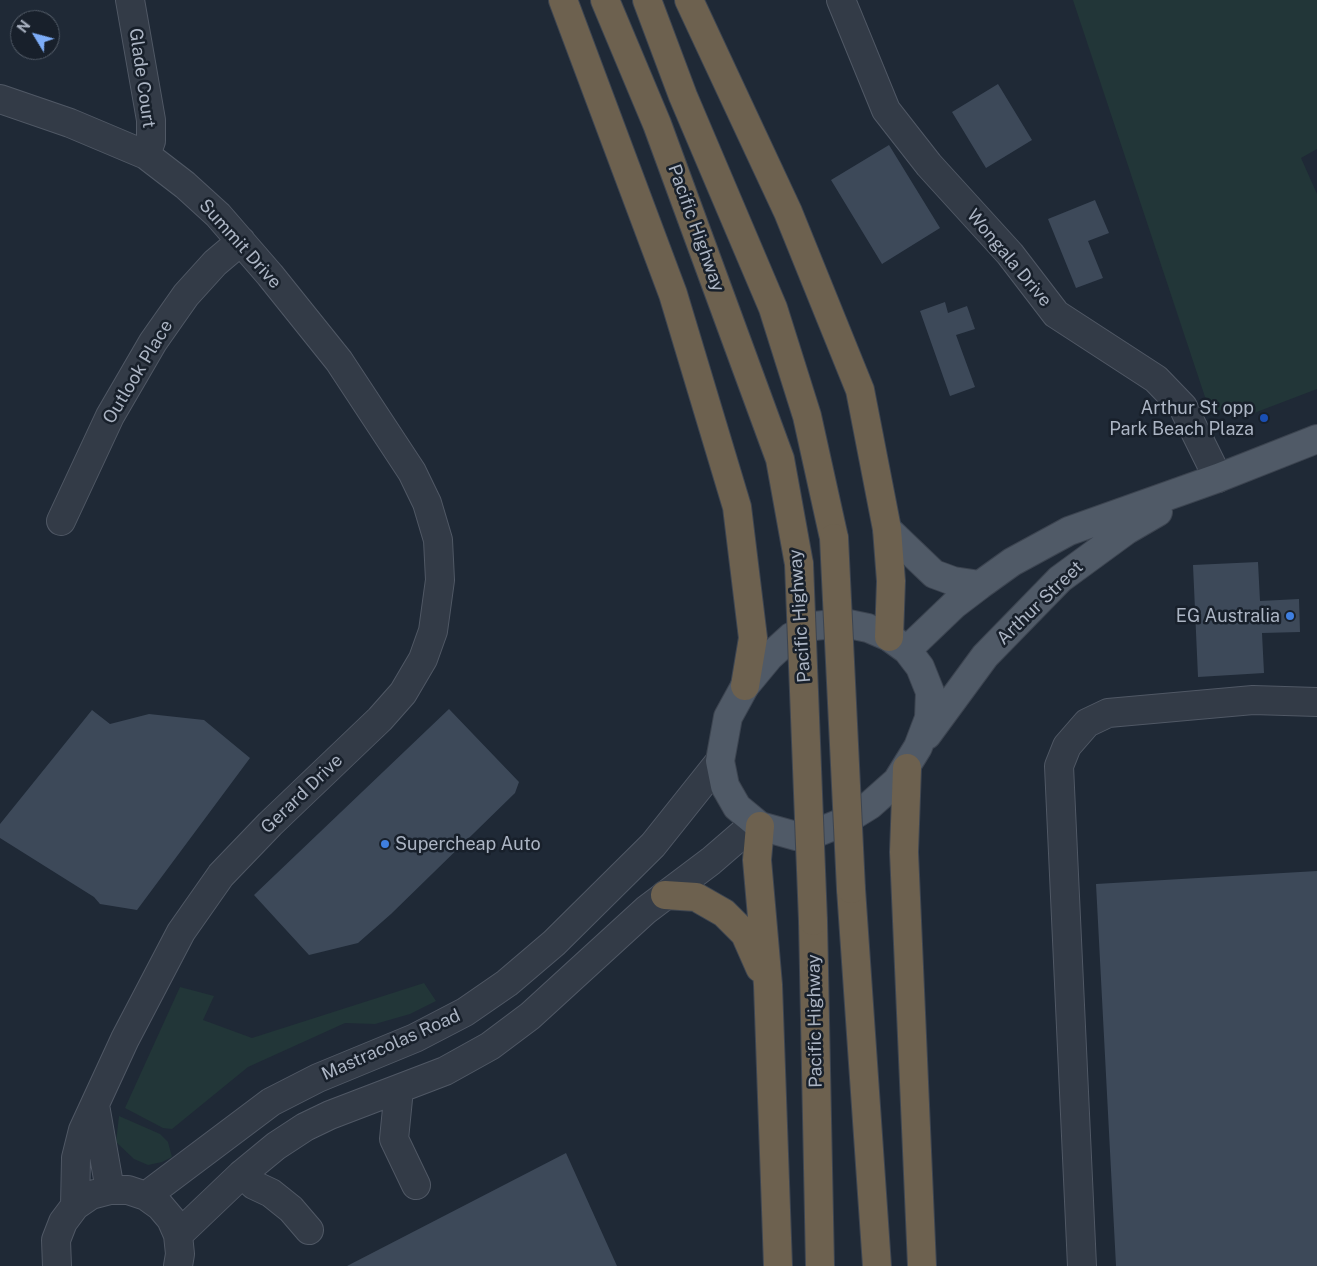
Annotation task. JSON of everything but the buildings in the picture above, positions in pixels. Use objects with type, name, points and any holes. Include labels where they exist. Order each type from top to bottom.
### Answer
[{"type":"highway","points":[[563,0],[673,294],[736,507],[753,638],[745,686]]},
{"type":"highway","name":"Pacific Highway","points":[[605,0],[657,124],[780,459],[799,564],[813,921],[820,1265]]},
{"type":"highway","name":"Pacific Highway","points":[[647,0],[683,96],[773,308],[807,416],[834,538],[851,889],[877,1266]]},
{"type":"highway","points":[[689,0],[788,212],[860,390],[887,528],[898,644]]},
{"type":"highway","points":[[912,758],[904,852],[922,1266]]},
{"type":"highway","points":[[758,824],[757,860],[768,985],[778,1266]]},
{"type":"highway","points":[[664,895],[696,897],[724,913],[745,934],[768,985]]},
{"type":"main road","name":"Arthur Street","points":[[898,644],[1012,562],[1069,531],[1218,478],[1317,439]]},
{"type":"main road","name":"Arthur Street","points":[[758,824],[796,836],[816,833],[841,823],[870,806],[897,781],[985,656],[1060,579],[1127,530],[1218,478]]},
{"type":"main road","points":[[887,528],[934,574],[953,582],[980,585]]},
{"type":"main road","points":[[758,824],[736,807],[725,786],[720,761],[728,717],[745,686],[769,657],[792,637],[814,626],[844,623],[868,628],[898,644],[920,667],[930,692],[929,718],[912,758]]},
{"type":"street","name":"Glade Court","points":[[130,0],[151,120],[151,141],[146,155]]},
{"type":"street","name":"Wongala Drive","points":[[841,0],[886,110],[929,166],[1010,254],[1056,314],[1133,366],[1156,379],[1183,407],[1218,478]]},
{"type":"street","name":"Summit Drive","points":[[0,99],[70,123],[146,155],[185,185],[218,215],[241,241],[339,362],[412,472]]},
{"type":"street","name":"Outlook Place","points":[[61,521],[110,416],[153,342],[186,295],[215,263],[241,241]]},
{"type":"street","name":"Gerard Drive","points":[[75,1206],[76,1158],[83,1130],[125,1039],[177,940],[221,876],[270,824],[380,718],[403,693],[423,659],[433,631],[440,580],[438,540],[427,503],[412,472]]},
{"type":"street","points":[[1253,700],[1317,686]]},
{"type":"street","points":[[1082,1266],[1059,766],[1067,746],[1087,723],[1108,713],[1253,700],[1317,702]]},
{"type":"street","name":"Mastracolas Road","points":[[146,1196],[271,1102],[318,1078],[423,1033],[465,1012],[507,983],[602,898],[653,845],[720,761]]},
{"type":"street","points":[[178,1235],[242,1174],[276,1146],[305,1127],[330,1115],[445,1070],[490,1046],[530,1016],[608,942],[664,895],[758,824]]},
{"type":"street","points":[[399,1089],[394,1139],[416,1185]]},
{"type":"street","points":[[95,1105],[110,1190]]},
{"type":"street","points":[[242,1174],[254,1185],[271,1193],[291,1210],[309,1230]]},
{"type":"street","points":[[57,1266],[56,1240],[63,1222],[75,1206],[91,1195],[110,1190],[128,1190],[146,1196],[160,1206],[171,1219],[178,1235],[180,1254],[178,1266]]},
{"type":"green space","points":[[1073,0],[1317,0],[1317,149],[1301,158],[1317,194],[1317,389],[1254,413],[1209,409]]},
{"type":"green space","points":[[424,983],[436,1001],[410,1014],[375,1024],[345,1023],[248,1067],[172,1129],[163,1128],[125,1108],[180,987],[214,996],[203,1020],[252,1038]]},
{"type":"green space","points":[[119,1116],[160,1134],[168,1142],[172,1157],[162,1162],[148,1165],[134,1159],[116,1142]]},
{"type":"place","name":"Arthur St opp Park Beach Plaza","points":[[1264,418]]},
{"type":"place","name":"EG Australia","points":[[1290,616]]},
{"type":"place","name":"Supercheap Auto","points":[[385,844]]}]
